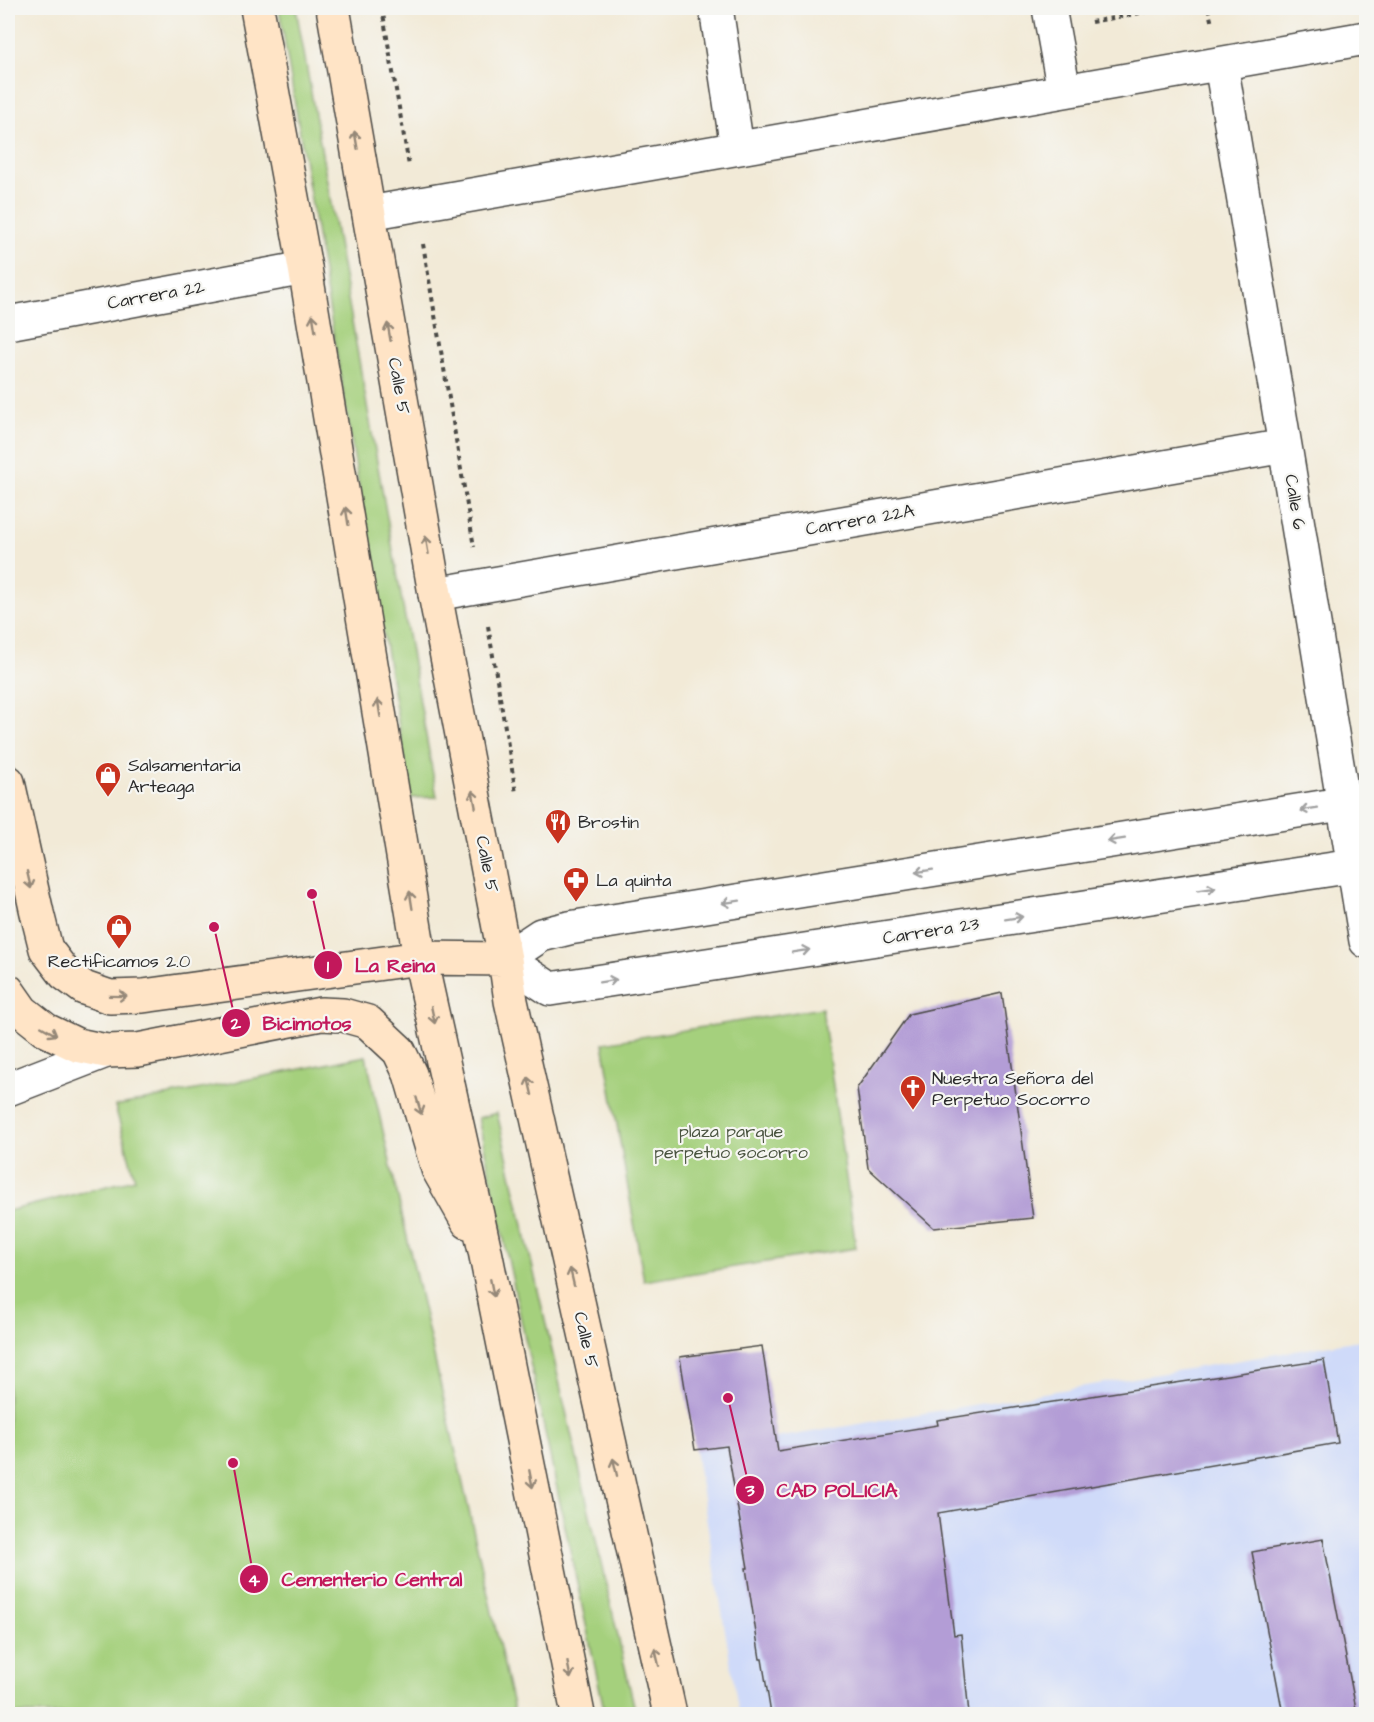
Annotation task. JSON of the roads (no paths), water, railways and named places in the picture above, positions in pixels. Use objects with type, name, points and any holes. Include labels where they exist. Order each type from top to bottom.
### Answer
[{"type":"main road","points":[[257,8],[305,268],[420,958],[485,1251],[578,1714]]},
{"type":"main road","points":[[319,8],[336,23]]},
{"type":"main road","name":"Calle 5","points":[[336,23],[435,594],[516,1024],[670,1714]]},
{"type":"main road","points":[[8,782],[46,950],[65,974],[84,988],[110,997],[142,996],[420,958],[505,959]]},
{"type":"main road","points":[[8,991],[22,1011],[46,1030],[77,1045],[106,1051],[138,1050],[321,1014],[343,1015],[368,1022],[399,1051],[410,1074],[438,1169],[485,1251]]},
{"type":"street","points":[[716,8],[737,148]]},
{"type":"street","points":[[1049,8],[1064,91]]},
{"type":"street","points":[[369,213],[1366,38]]},
{"type":"street","name":"Calle 6","points":[[1221,64],[1286,446],[1355,801],[1366,941]]},
{"type":"street","name":"Carrera 22","points":[[8,322],[305,268]]},
{"type":"street","name":"Carrera 22A","points":[[435,594],[1286,446]]},
{"type":"street","points":[[505,959],[540,935],[569,928],[1355,801]]},
{"type":"street","name":"Carrera 23","points":[[505,959],[550,989],[1361,865]]},
{"type":"street","points":[[8,1089],[106,1051]]},
{"type":"place","name":"Salsamentaria Arteaga","points":[[108,798]]},
{"type":"place","name":"Brostin","points":[[558,845]]},
{"type":"place","name":"La Reina","points":[[312,894]]},
{"type":"place","name":"La quinta","points":[[576,903]]},
{"type":"place","name":"Bicimotos","points":[[214,927]]},
{"type":"place","name":"Rectificamos 2.0","points":[[119,950]]},
{"type":"place","name":"Nuestra Señora del Perpetuo Socorro","points":[[913,1111]]},
{"type":"place","name":"CAD POLICIA","points":[[728,1398]]},
{"type":"place","name":"Cementerio Central","points":[[233,1463]]},
{"type":"park label","name":"plaza parque perpetuo socorro","points":[[731,1141]]}]
